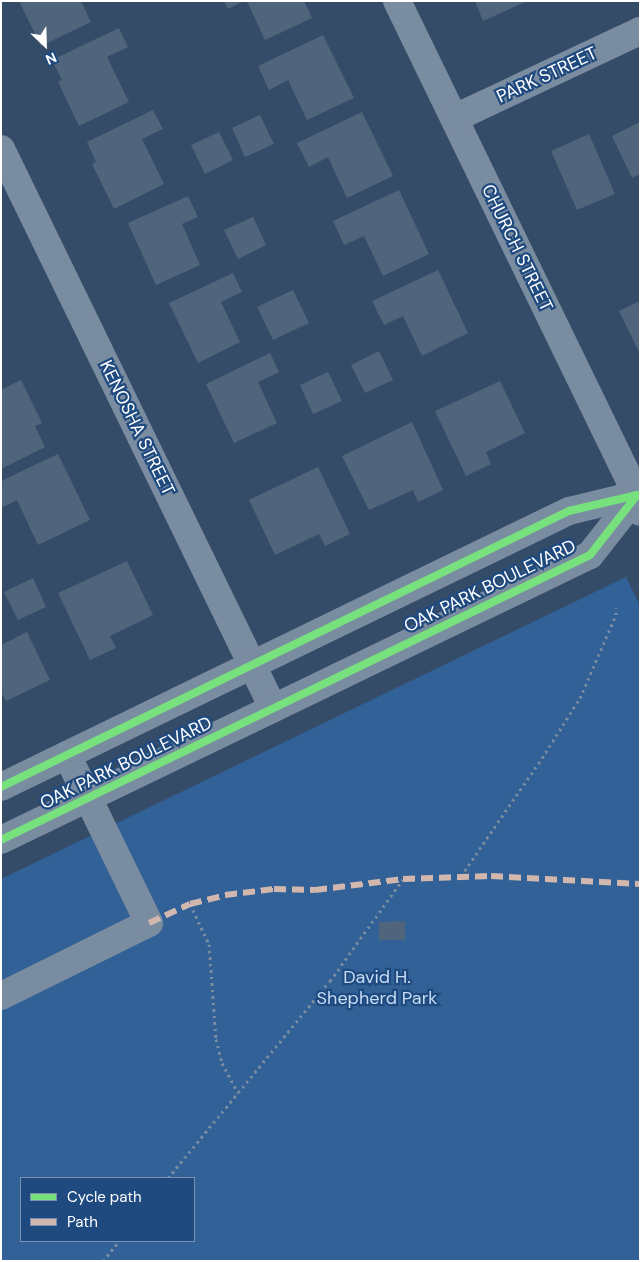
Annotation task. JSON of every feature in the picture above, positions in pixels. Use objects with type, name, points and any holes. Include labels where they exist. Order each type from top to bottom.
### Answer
[{"type":"street","name":"CHURCH STREET","points":[[397,1],[639,500]]},
{"type":"street","name":"PARK STREET","points":[[455,118],[640,31]]},
{"type":"street","name":"KENOSHA STREET","points":[[1,149],[273,708]]},
{"type":"street","name":"OAK PARK BOULEVARD","points":[[1,787],[569,511],[639,500]]},
{"type":"street","name":"OAK PARK BOULEVARD","points":[[1,840],[590,555],[639,500]]},
{"type":"street","points":[[1,996],[149,923],[67,755]]},
{"type":"path","points":[[461,876],[542,758],[580,698],[616,615],[616,608]]},
{"type":"path","points":[[169,1177],[330,981],[404,879]]},
{"type":"path","points":[[190,904],[209,944],[216,1039],[222,1063],[238,1093]]},
{"type":"path","points":[[103,1261],[118,1242]]},
{"type":"green space","name":"David H. Shepherd Park","points":[[626,577],[640,606],[640,1261],[1,1261],[1,879]]},
{"type":"building","points":[[19,1],[81,1],[91,22],[41,46]]},
{"type":"building","points":[[224,1],[244,1],[228,9]]},
{"type":"building","points":[[247,1],[304,1],[312,18],[265,40]]},
{"type":"building","points":[[475,1],[527,1],[483,21]]},
{"type":"building","points":[[119,28],[128,47],[107,57],[129,102],[79,126],[58,82],[62,80],[52,60]]},
{"type":"building","points":[[323,35],[354,98],[307,120],[288,80],[269,90],[258,66]]},
{"type":"building","points":[[153,110],[163,129],[142,139],[164,184],[114,209],[92,164],[96,162],[87,142]]},
{"type":"building","points":[[362,112],[393,176],[347,198],[328,157],[309,167],[297,143]]},
{"type":"building","points":[[260,115],[274,144],[245,157],[232,128]]},
{"type":"building","points":[[640,122],[640,174],[632,178],[612,136]]},
{"type":"building","points":[[219,132],[233,160],[205,174],[191,145]]},
{"type":"building","points":[[589,134],[615,194],[577,210],[551,151]]},
{"type":"building","points":[[399,190],[429,254],[383,276],[364,236],[344,245],[333,221]]},
{"type":"building","points":[[188,196],[198,217],[182,224],[200,265],[156,285],[128,223]]},
{"type":"building","points":[[253,217],[266,245],[238,259],[224,230]]},
{"type":"building","points":[[438,270],[468,333],[422,356],[403,316],[384,325],[372,301]]},
{"type":"building","points":[[233,273],[242,292],[221,302],[240,342],[198,363],[169,303]]},
{"type":"building","points":[[293,290],[309,323],[273,340],[257,307]]},
{"type":"building","points":[[640,301],[640,354],[619,311]]},
{"type":"building","points":[[379,351],[393,380],[365,393],[351,365]]},
{"type":"building","points":[[270,353],[279,372],[258,382],[277,423],[234,443],[206,384]]},
{"type":"building","points":[[328,372],[342,401],[313,414],[300,385]]},
{"type":"building","points":[[21,380],[42,423],[35,426],[45,447],[1,469],[1,390]]},
{"type":"building","points":[[500,381],[525,433],[486,452],[491,464],[466,476],[435,411]]},
{"type":"building","points":[[412,422],[443,490],[418,502],[413,490],[369,510],[342,456]]},
{"type":"building","points":[[58,454],[90,520],[38,545],[17,500],[1,508],[1,481]]},
{"type":"building","points":[[318,467],[350,534],[325,546],[319,534],[275,555],[249,500]]},
{"type":"building","points":[[127,561],[153,615],[110,636],[116,648],[90,660],[58,593]]},
{"type":"building","points":[[33,578],[46,607],[18,620],[4,592]]},
{"type":"building","points":[[27,632],[50,680],[6,701],[3,695],[1,696],[1,645]]},
{"type":"building","points":[[405,921],[405,940],[379,940],[379,922]]},
{"type":"marked path","points":[[149,923],[190,904],[225,895],[274,889],[315,890],[403,879],[491,876],[640,884]]},
{"type":"cycle path","points":[[1,787],[569,511],[637,495]]},
{"type":"cycle path","points":[[1,840],[590,555],[637,495]]}]
